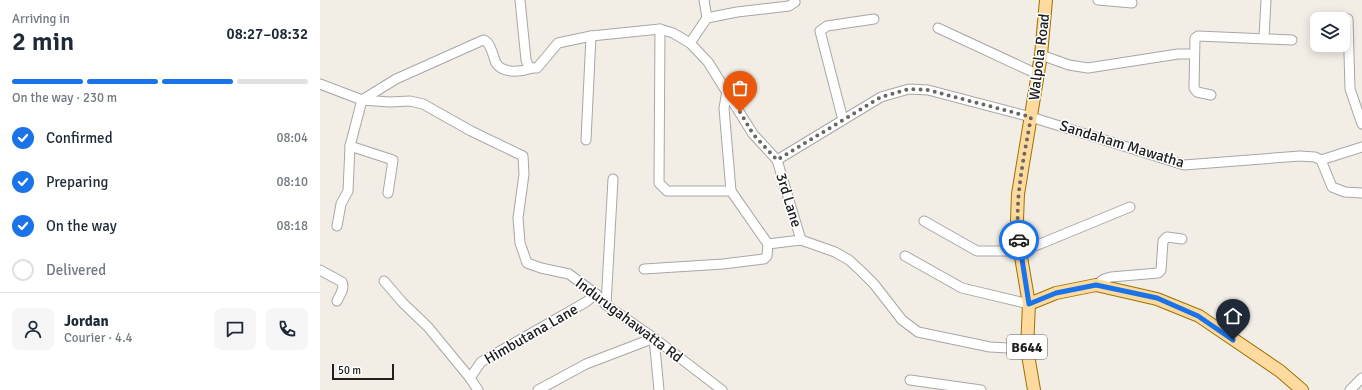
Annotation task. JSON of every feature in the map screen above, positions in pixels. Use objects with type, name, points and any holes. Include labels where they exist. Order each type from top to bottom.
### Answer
[{"type":"main road","name":"Walpola Road","points":[[1029,304],[1020,251],[1017,220],[1018,194],[1041,55],[1046,0]]},
{"type":"main road","points":[[1029,304],[1056,293],[1096,285],[1157,298],[1198,316],[1280,371],[1302,390]]},
{"type":"main road","name":"B644","points":[[1029,304],[1027,349],[1034,390]]},
{"type":"street","points":[[520,0],[526,60],[528,65],[532,68]]},
{"type":"street","points":[[690,43],[707,18],[704,0]]},
{"type":"street","points":[[707,18],[789,6],[795,2],[794,0]]},
{"type":"street","points":[[1098,0],[1132,3]]},
{"type":"street","points":[[1264,38],[1266,0]]},
{"type":"street","points":[[843,120],[820,31],[827,26],[874,19]]},
{"type":"street","points":[[938,28],[1037,74]]},
{"type":"street","points":[[660,29],[659,183],[667,191],[731,191]]},
{"type":"street","points":[[337,226],[341,204],[348,191],[350,146],[362,100],[396,79],[481,40],[487,42],[500,68],[522,71],[537,68],[558,43],[591,36],[660,29],[673,33],[690,43],[708,62],[753,134],[777,160]]},
{"type":"street","points":[[586,140],[591,36]]},
{"type":"street","points":[[1211,95],[1198,92],[1194,88],[1195,38],[1198,36],[1292,40]]},
{"type":"street","points":[[1349,52],[1350,89],[1358,98],[1362,124]]},
{"type":"street","points":[[1041,55],[1069,65],[1088,68],[1178,54],[1194,54]]},
{"type":"street","points":[[321,88],[362,100]]},
{"type":"street","name":"Sandaham Mawatha","points":[[777,160],[881,97],[909,89],[928,90],[1031,117],[1184,165],[1300,156],[1315,156],[1322,160]]},
{"type":"street","points":[[644,269],[723,264],[764,259],[767,256],[768,244],[731,191],[724,108],[726,91]]},
{"type":"street","name":"Indurugahawatta Rd","points":[[362,100],[390,102],[410,101],[422,104],[471,131],[523,156],[524,174],[518,218],[520,243],[526,263],[569,274],[596,294],[606,305],[654,338],[722,390]]},
{"type":"street","points":[[350,146],[393,160],[388,193]]},
{"type":"street","points":[[1362,147],[1322,160],[1332,186],[1345,192],[1362,193]]},
{"type":"street","name":"3rd Lane","points":[[777,160],[802,240]]},
{"type":"street","points":[[606,305],[614,179]]},
{"type":"street","points":[[924,221],[977,251],[1020,251],[1130,207]]},
{"type":"street","points":[[1096,285],[1104,279],[1111,277],[1158,273],[1161,270],[1163,241],[1166,237],[1182,239]]},
{"type":"street","points":[[768,244],[802,240],[835,252],[849,260],[874,284],[902,320],[918,332],[990,346],[1027,349]]},
{"type":"street","points":[[905,256],[962,288],[1029,304]]},
{"type":"street","points":[[320,270],[344,284],[337,301]]},
{"type":"street","name":"Himbutana Lane","points":[[384,281],[402,303],[428,327],[478,390]]},
{"type":"street","name":"Himbutana Lane","points":[[470,378],[481,362],[586,302],[596,294]]},
{"type":"street","points":[[538,390],[586,364],[654,338],[658,390]]},
{"type":"street","points":[[1350,390],[1362,378]]},
{"type":"street","points":[[910,380],[981,390]]},
{"type":"way so far","points":[[740,112],[753,134],[777,160],[881,97],[909,89],[928,90],[971,100],[1031,117],[1018,194],[1017,220],[1019,240]]},
{"type":"route","points":[[1019,240],[1029,304],[1056,293],[1096,285],[1157,298],[1198,316],[1233,340]]}]
